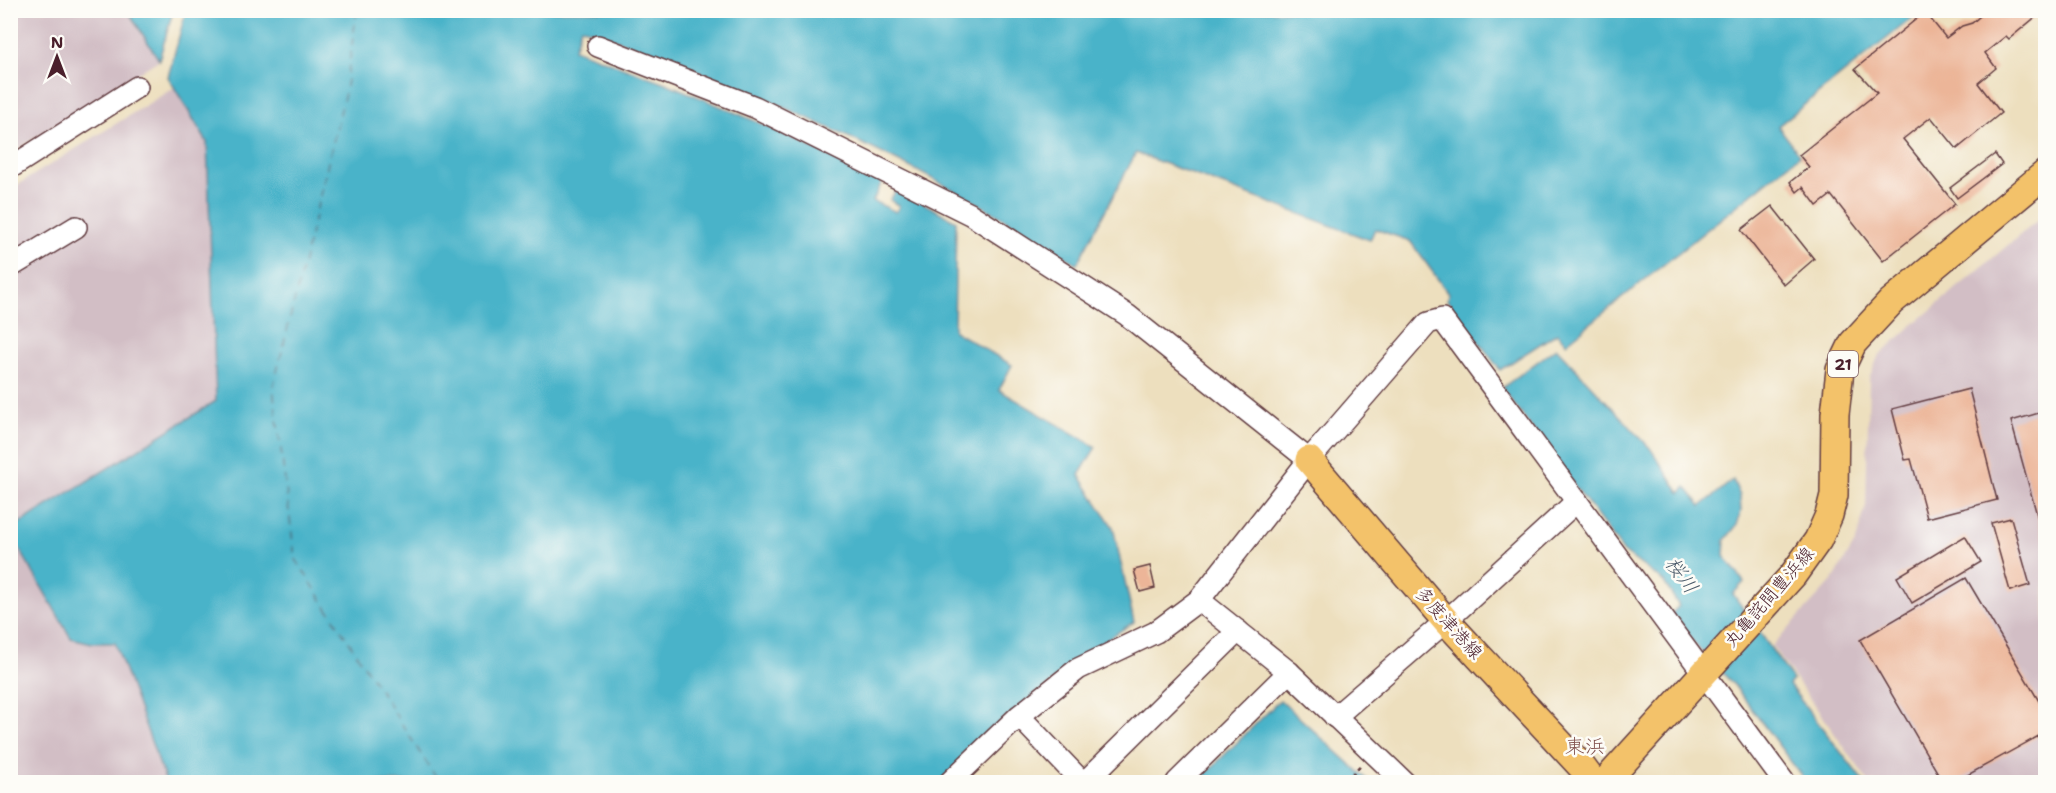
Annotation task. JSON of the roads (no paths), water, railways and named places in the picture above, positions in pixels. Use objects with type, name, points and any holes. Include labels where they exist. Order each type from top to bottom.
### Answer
[{"type":"main road","name":"丸亀詫間豊浜線","points":[[1605,783],[1793,575],[1818,540],[1829,515],[1834,495],[1836,414],[1840,370],[1853,343],[1891,302],[2046,172]]},
{"type":"main road","name":"多度津港線","points":[[1309,460],[1446,621],[1582,767],[1593,783]]},
{"type":"street","points":[[598,46],[755,107],[970,214],[1127,315],[1309,460]]},
{"type":"street","points":[[10,168],[137,87]]},
{"type":"street","points":[[10,267],[76,227]]},
{"type":"street","points":[[950,783],[1019,716],[1077,669],[1156,632],[1199,600],[1309,460],[1428,323],[1442,319],[1784,783]]},
{"type":"street","points":[[1335,717],[1446,621],[1577,501]]},
{"type":"street","points":[[1199,600],[1289,672],[1404,783]]},
{"type":"street","points":[[1019,716],[1083,783],[1238,631]]},
{"type":"street","points":[[1177,783],[1289,672]]},
{"type":"water","points":[[128,11],[173,11],[159,60]]},
{"type":"water","points":[[186,11],[1921,11],[1778,126],[1800,155],[1566,343],[1557,333],[1500,370],[1447,300],[1448,293],[1410,241],[1375,229],[1370,240],[1136,153],[1077,264],[972,200],[829,128],[731,85],[581,27],[574,49],[668,84],[783,133],[882,182],[873,201],[896,212],[899,206],[890,200],[897,189],[956,221],[954,331],[1012,365],[999,390],[1096,447],[1079,475],[1113,527],[1134,622],[1082,656],[940,782],[166,782],[115,643],[92,643],[71,638],[10,529],[216,401],[207,142],[168,77]]},
{"type":"water","name":"桜川","points":[[1556,348],[1650,448],[1680,493],[1686,487],[1701,506],[1733,480],[1740,496],[1741,512],[1737,525],[1725,540],[1724,556],[1744,582],[1733,594],[1793,680],[1789,685],[1864,782],[1806,782],[1734,685],[1691,640],[1671,614],[1679,606],[1664,582],[1624,552],[1502,388]]},
{"type":"water","points":[[1280,700],[1370,782],[1197,782]]},
{"type":"district","name":"東浜","points":[[1585,746]]}]
